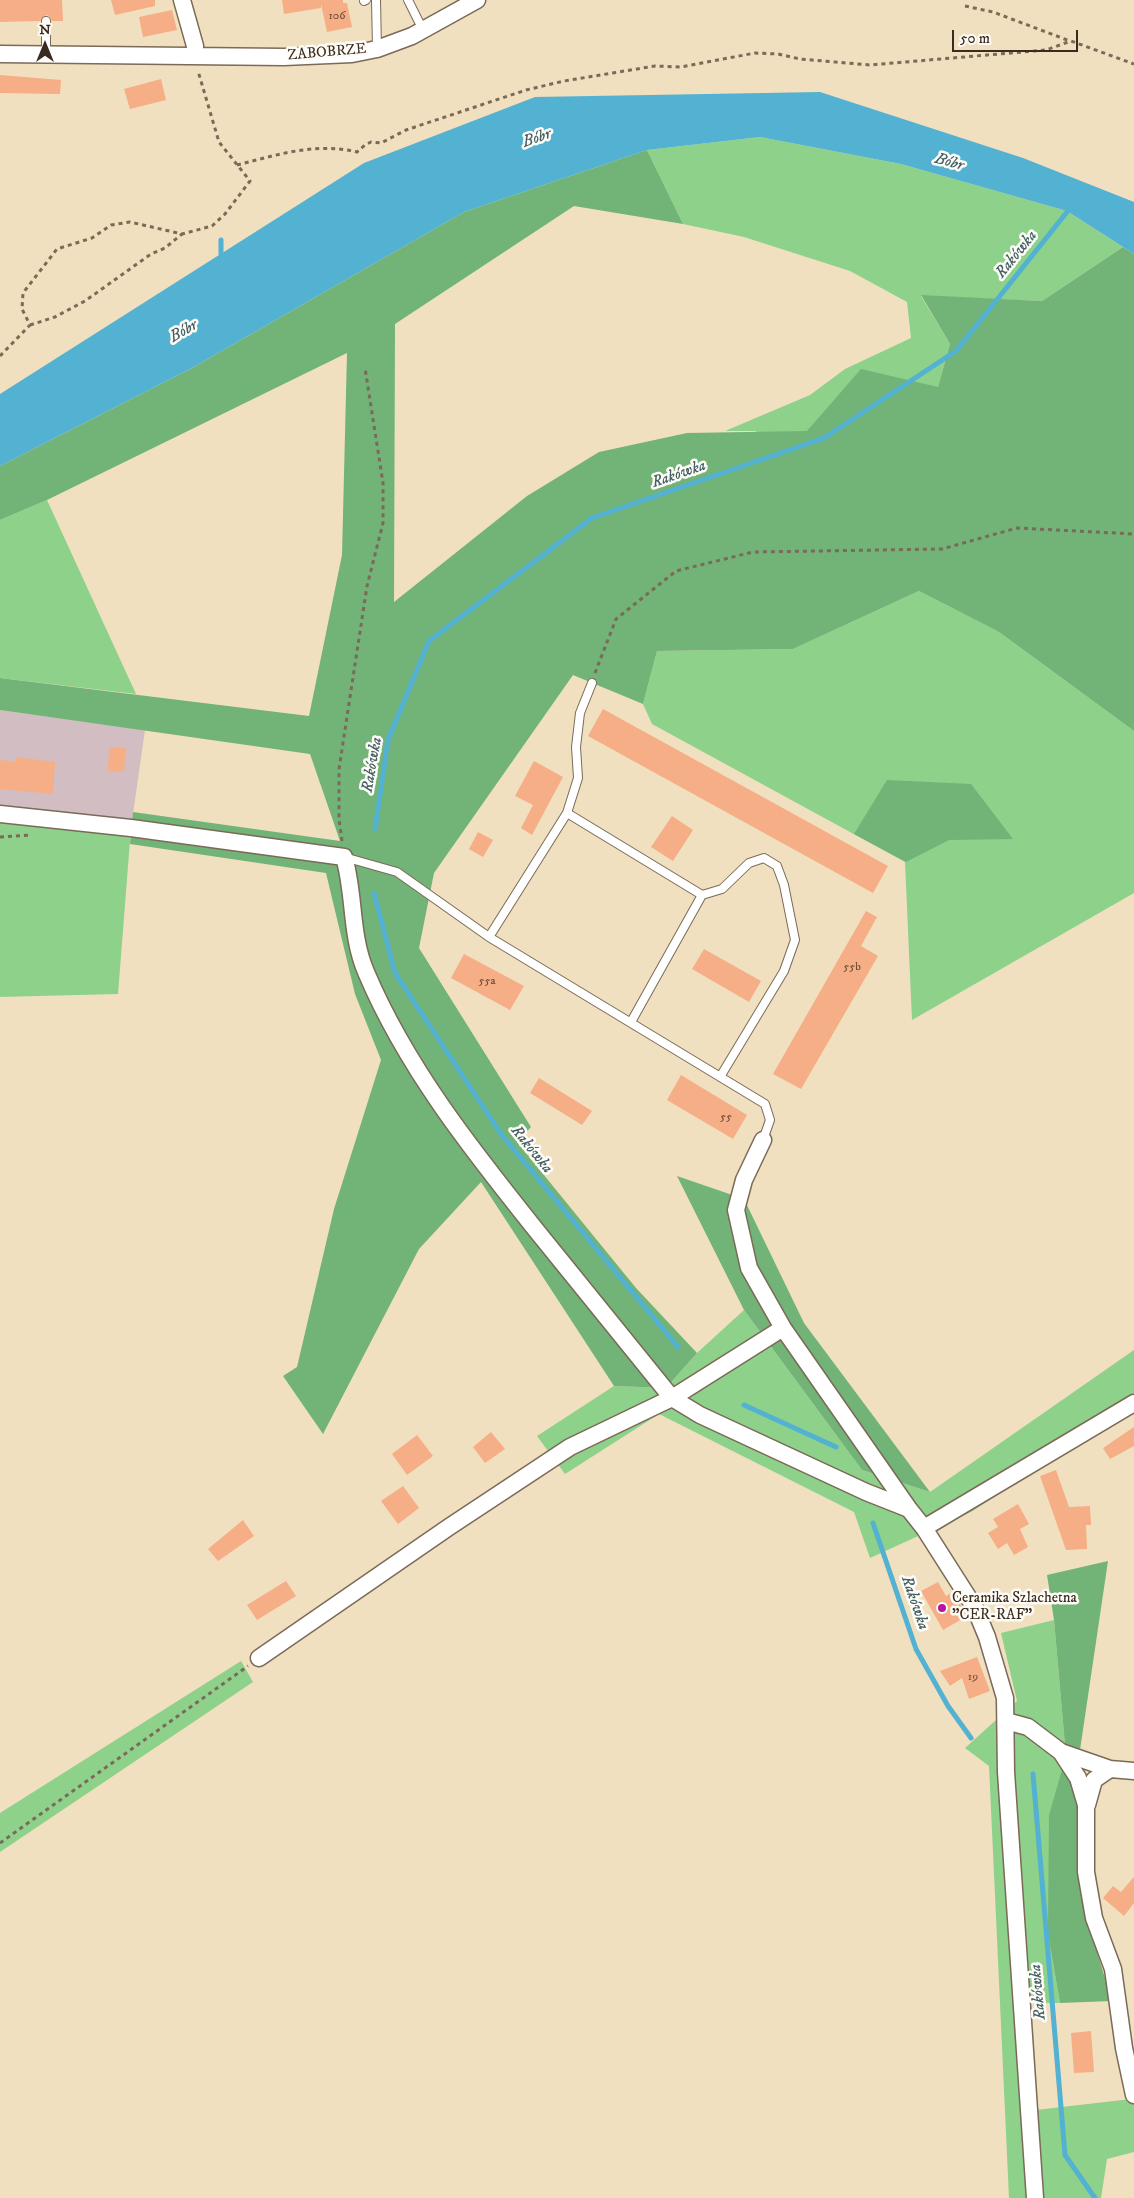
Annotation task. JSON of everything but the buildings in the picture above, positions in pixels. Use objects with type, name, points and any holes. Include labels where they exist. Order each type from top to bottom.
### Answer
[{"type":"street","points":[[182,0],[195,46],[196,61]]},
{"type":"street","name":"ZABOBRZE","points":[[0,54],[46,53],[196,61],[352,54],[377,49],[423,30],[477,0]]},
{"type":"street","points":[[0,814],[131,828],[344,857],[350,877],[355,929],[365,969],[379,1000],[432,1093],[489,1172],[672,1398],[708,1419],[866,1492],[909,1509]]},
{"type":"street","points":[[763,1140],[744,1180],[736,1210],[749,1268],[782,1328],[924,1528],[975,1608],[987,1637],[1002,1689],[1006,1721],[1006,1772],[1035,2198]]},
{"type":"street","points":[[258,1658],[449,1527],[570,1448],[672,1398],[782,1328]]},
{"type":"street","points":[[924,1528],[1134,1403]]},
{"type":"street","points":[[1006,1721],[1028,1727],[1061,1752],[1110,1769],[1134,1771]]},
{"type":"street","points":[[1061,1752],[1078,1778],[1086,1805],[1086,1872],[1094,1918],[1113,1969],[1124,2048],[1134,2095]]},
{"type":"street","points":[[1086,1805],[1094,1780],[1110,1769]]},
{"type":"lane","points":[[376,0],[377,49]]},
{"type":"lane","points":[[408,0],[423,30]]},
{"type":"lane","points":[[46,21],[46,53]]},
{"type":"lane","points":[[489,937],[567,813],[578,778],[576,747],[580,713],[592,683]]},
{"type":"lane","points":[[567,813],[702,895]]},
{"type":"lane","points":[[344,857],[397,872],[489,937],[765,1104],[770,1120],[763,1140]]},
{"type":"lane","points":[[631,1022],[702,895],[722,889],[749,864],[764,858],[776,866],[779,872],[795,940],[784,971],[720,1077]]},
{"type":"path","points":[[965,6],[993,12],[1134,64]]},
{"type":"path","points":[[237,166],[256,158],[311,149],[338,149],[357,152],[372,142],[381,143],[406,130],[526,90],[564,81],[655,66],[688,66],[754,53],[870,65],[891,64],[1046,50],[1071,41]]},
{"type":"path","points":[[0,356],[30,326],[55,317],[101,291],[182,234],[212,226],[225,214],[250,181],[219,142],[196,61]]},
{"type":"path","points":[[30,326],[22,310],[24,293],[57,249],[92,238],[111,225],[130,222],[182,234]]},
{"type":"path","points":[[344,857],[339,819],[338,768],[367,586],[383,523],[383,483],[365,368]]},
{"type":"path","points":[[592,683],[602,651],[616,619],[676,571],[753,552],[942,549],[1017,528],[1134,534]]},
{"type":"path","points":[[0,1843],[258,1658]]},
{"type":"shaded area","points":[[0,710],[145,730],[131,828],[0,814]]},
{"type":"green space","points":[[760,137],[901,164],[1067,211],[1123,247],[1042,301],[921,296],[950,344],[938,387],[916,425],[382,659],[757,431],[725,431],[810,395],[845,369],[911,338],[907,302],[850,271],[744,237],[683,224],[647,150]]},
{"type":"green space","points":[[647,150],[683,224],[574,206],[395,324],[394,602],[527,496],[599,452],[687,433],[807,431],[861,369],[938,387],[950,344],[921,295],[1042,301],[1123,247],[1134,254],[1134,731],[999,632],[919,591],[793,649],[657,651],[643,704],[573,675],[434,873],[419,948],[531,1127],[517,1142],[636,1288],[697,1353],[666,1388],[614,1386],[481,1182],[419,1249],[323,1434],[283,1376],[297,1367],[334,1209],[381,1060],[355,994],[326,873],[130,844],[133,812],[340,841],[310,754],[0,710],[0,678],[309,716],[342,555],[347,353],[47,500],[0,520],[0,466],[192,368],[464,212]]},
{"type":"green space","points":[[47,500],[136,694],[0,678],[0,520]]},
{"type":"green space","points":[[919,591],[999,632],[1134,731],[1134,893],[912,1020],[905,862],[652,724],[643,704],[657,651],[793,649]]},
{"type":"green space","points":[[887,780],[971,784],[1013,839],[949,840],[906,862],[854,834]]},
{"type":"green space","points":[[0,814],[131,828],[118,994],[0,997]]},
{"type":"green space","points":[[677,1176],[744,1199],[804,1323],[930,1492],[862,1470],[744,1310]]},
{"type":"green space","points":[[744,1310],[862,1470],[930,1492],[1134,1350],[1134,1406],[971,1512],[870,1558],[854,1512],[659,1414],[565,1474],[537,1436],[614,1386],[666,1388],[697,1353]]},
{"type":"green space","points":[[1108,1561],[1080,1750],[1083,1906],[1112,2001],[1060,2003],[1048,1934],[1049,1815],[1066,1756],[1054,1620],[1047,1575]]},
{"type":"green space","points":[[1054,1620],[1066,1756],[1048,1934],[1060,2003],[1029,2003],[1036,2110],[1131,2099],[1134,2102],[1134,2152],[1107,2159],[1101,2198],[1009,2198],[989,1766],[965,1748],[1017,1701],[1001,1633]]},
{"type":"green space","points":[[241,1661],[253,1682],[0,1852],[0,1813]]},
{"type":"water","name":"Bóbr","points":[[820,92],[1023,158],[1134,202],[1134,254],[1067,211],[901,164],[760,137],[647,150],[464,212],[192,368],[0,466],[0,394],[364,163],[535,97]]},
{"type":"waterway","name":"Rakówka","points":[[375,829],[388,740],[429,641],[592,518],[824,438],[956,351],[1071,207]]},
{"type":"waterway","points":[[221,240],[221,254]]},
{"type":"waterway","name":"Rakówka","points":[[374,893],[395,973],[501,1134],[678,1347]]},
{"type":"waterway","name":"Rakówka","points":[[744,1405],[836,1447]]},
{"type":"waterway","name":"Rakówka","points":[[873,1523],[916,1649],[948,1706],[971,1738]]},
{"type":"waterway","name":"Rakówka","points":[[1033,1774],[1065,2155],[1095,2198]]},
{"type":"place","name":"Ceramika Szlachetna \"CER-RAF\"","points":[[942,1608]]}]
